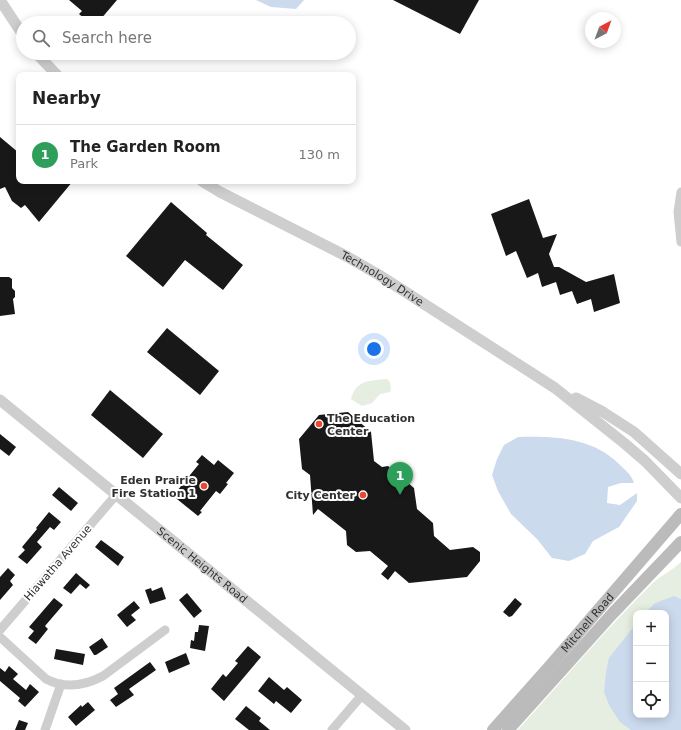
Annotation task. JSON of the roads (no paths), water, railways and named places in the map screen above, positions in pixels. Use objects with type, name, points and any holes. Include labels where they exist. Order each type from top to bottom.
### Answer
[{"type":"main road","name":"Mitchell Road","points":[[493,730],[681,514]]},
{"type":"main road","name":"Mitchell Road","points":[[508,730],[613,613],[681,542]]},
{"type":"street","points":[[0,0],[16,24]]},
{"type":"street","points":[[43,60],[54,72]]},
{"type":"street","name":"Technology Drive","points":[[208,184],[346,256],[398,287],[556,388],[603,412],[634,432],[681,474]]},
{"type":"street","points":[[681,192],[678,212],[681,242]]},
{"type":"street","name":"Technology Drive","points":[[556,388],[624,442],[681,498]]},
{"type":"street","name":"Scenic Heights Road","points":[[1,403],[405,730]]},
{"type":"street","name":"Hiawatha Avenue","points":[[0,630],[116,495]]},
{"type":"street","points":[[0,637],[40,674],[53,682],[78,685],[91,682],[102,676],[165,630]]},
{"type":"street","points":[[45,730],[61,684]]},
{"type":"street","points":[[332,730],[362,695]]},
{"type":"water","points":[[256,0],[304,0],[296,9],[271,7]]},
{"type":"water","points":[[518,437],[558,438],[584,443],[597,448],[619,464],[630,475],[634,483],[621,483],[608,487],[607,503],[620,505],[637,493],[637,501],[619,527],[593,541],[585,554],[569,561],[552,558],[537,539],[511,514],[498,491],[492,475],[497,459],[504,445]]},
{"type":"water","points":[[674,596],[681,599],[681,730],[631,730],[620,722],[609,705],[604,692],[609,658],[633,628],[633,718],[669,718],[669,610],[648,610],[655,603]]},
{"type":"place","name":"The Education Center","points":[[319,424]]},
{"type":"place","name":"Eden Prairie Fire Station 1","points":[[204,486]]},
{"type":"place","name":"City Center","points":[[363,495]]},
{"type":"place","name":"The Garden Room","points":[[400,495]]}]
